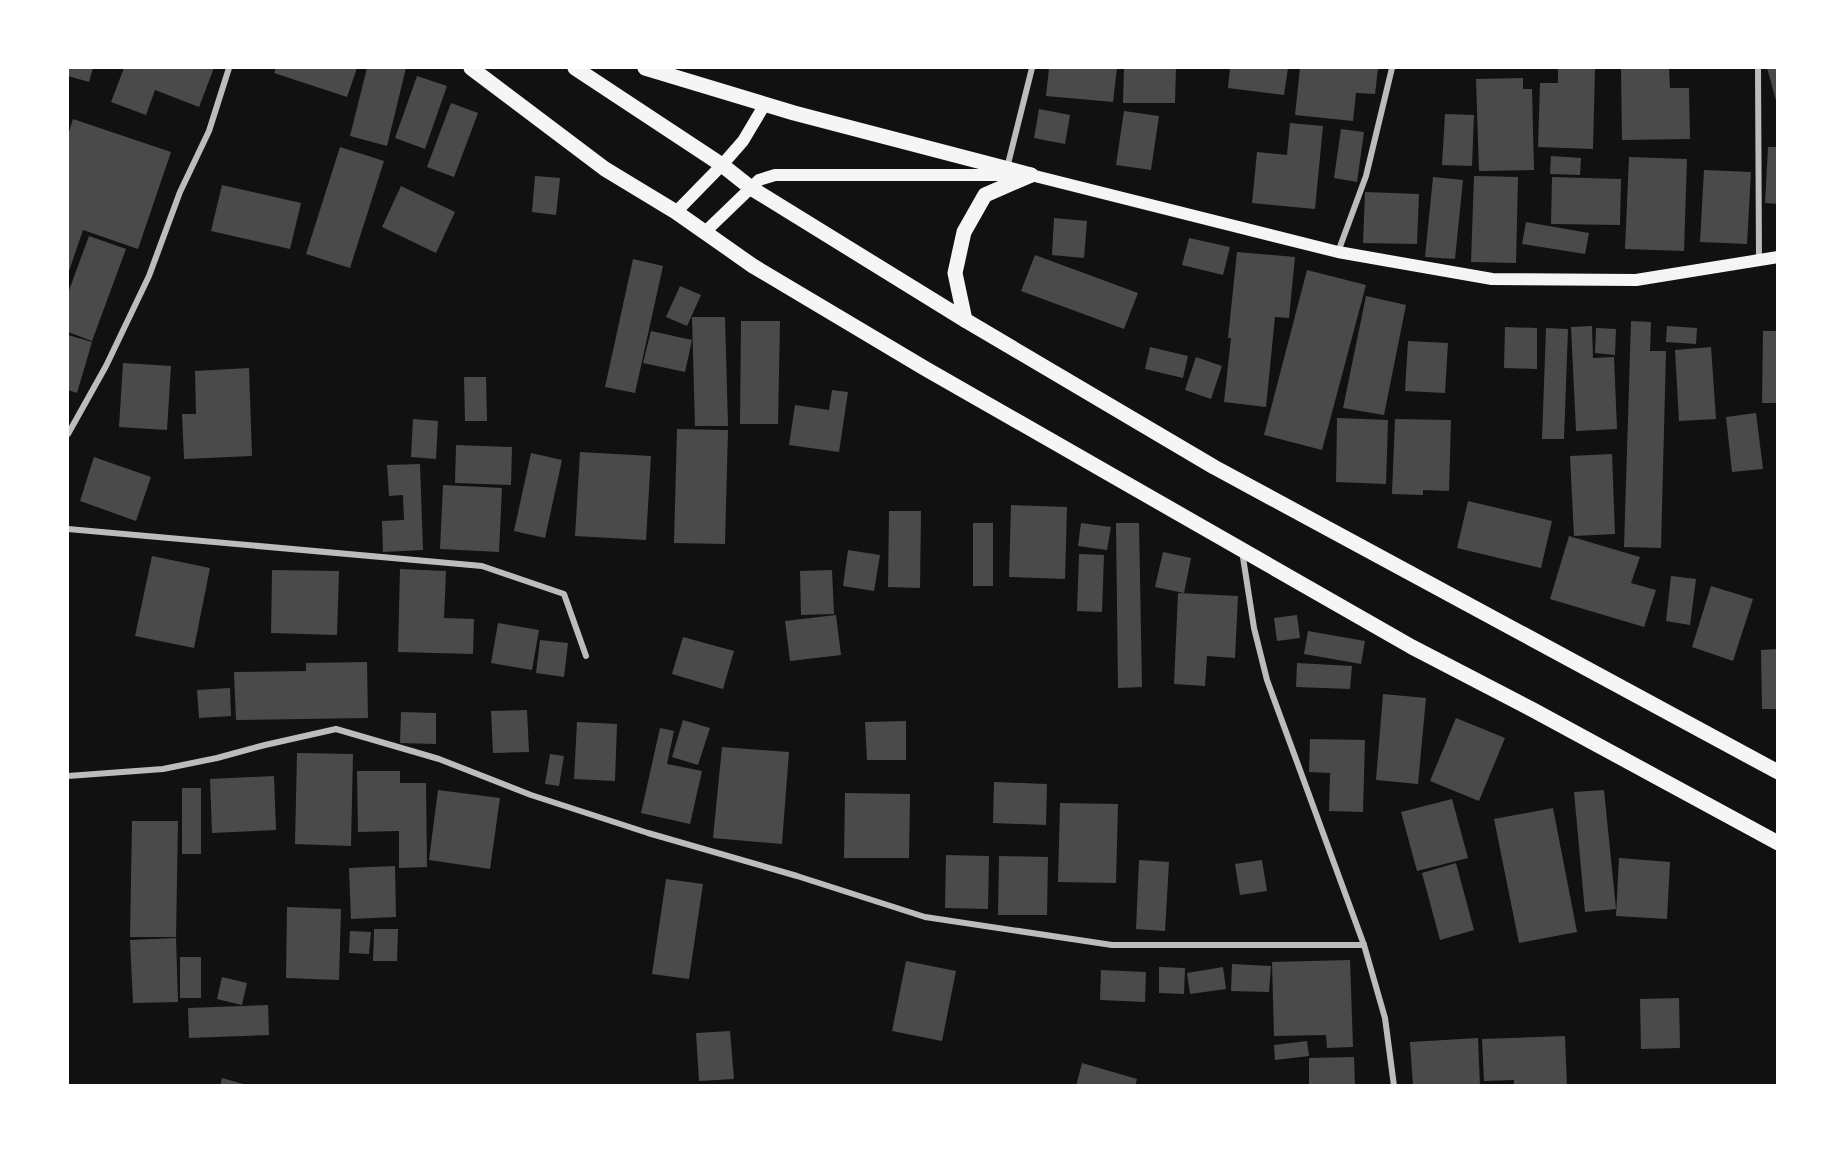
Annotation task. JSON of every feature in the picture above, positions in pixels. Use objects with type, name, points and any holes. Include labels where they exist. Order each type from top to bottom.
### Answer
[{"type":"main road","points":[[471,68],[605,169],[676,212],[753,266],[926,369],[1412,647],[1778,843]]},
{"type":"main road","points":[[575,68],[722,165],[751,188],[965,320],[1214,467],[1778,772]]},
{"type":"main road","points":[[645,68],[765,104],[1006,169],[1338,252],[1491,279],[1636,280],[1778,257]]},
{"type":"main road","points":[[676,212],[743,141],[765,104]]},
{"type":"main road","points":[[705,232],[759,180],[775,175],[1031,175]]},
{"type":"main road","points":[[965,320],[955,273],[964,232],[984,195],[1031,175]]},
{"type":"street","points":[[68,434],[105,366],[149,276],[180,192],[208,131],[229,68]]},
{"type":"street","points":[[1006,169],[1032,68]]},
{"type":"street","points":[[1338,252],[1366,176],[1392,68]]},
{"type":"street","points":[[1758,68],[1759,260]]},
{"type":"street","points":[[68,529],[482,566],[564,594],[585,656]]},
{"type":"street","points":[[1241,548],[1254,628],[1267,680],[1364,945],[1385,1018],[1394,1086]]},
{"type":"street","points":[[68,776],[163,769],[336,729],[439,759],[531,795],[648,833],[797,876],[925,917],[1112,945],[1364,945]]},
{"type":"building","points":[[68,68],[93,68],[89,82],[68,76]]},
{"type":"building","points":[[124,68],[214,68],[199,107],[155,90],[146,115],[111,102]]},
{"type":"building","points":[[276,68],[357,68],[347,97],[274,73]]},
{"type":"building","points":[[367,68],[406,68],[387,146],[350,136]]},
{"type":"building","points":[[1049,68],[1117,68],[1113,102],[1046,96]]},
{"type":"building","points":[[1124,68],[1176,68],[1175,103],[1123,103]]},
{"type":"building","points":[[1230,68],[1288,68],[1284,95],[1228,88]]},
{"type":"building","points":[[1300,68],[1378,68],[1375,94],[1356,93],[1353,121],[1295,115]]},
{"type":"building","points":[[1558,68],[1595,68],[1593,149],[1538,147],[1540,83],[1558,83]]},
{"type":"building","points":[[1669,68],[1670,88],[1689,88],[1690,139],[1622,140],[1621,69]]},
{"type":"building","points":[[1767,68],[1778,68],[1778,104],[1777,104]]},
{"type":"building","points":[[417,76],[447,86],[425,149],[395,138]]},
{"type":"building","points":[[1523,78],[1523,89],[1532,89],[1534,170],[1479,171],[1476,79]]},
{"type":"building","points":[[451,103],[478,113],[454,177],[427,167]]},
{"type":"building","points":[[1039,109],[1070,115],[1065,144],[1034,138]]},
{"type":"building","points":[[1124,111],[1159,116],[1151,170],[1116,165]]},
{"type":"building","points":[[1445,114],[1474,115],[1472,166],[1442,165]]},
{"type":"building","points":[[73,119],[171,152],[138,249],[83,230],[68,274],[68,135]]},
{"type":"building","points":[[1290,123],[1323,126],[1315,209],[1252,203],[1257,152],[1287,155]]},
{"type":"building","points":[[1341,129],[1364,132],[1357,182],[1334,178]]},
{"type":"building","points":[[340,147],[384,161],[350,268],[306,254]]},
{"type":"building","points":[[1768,147],[1778,147],[1778,204],[1765,203]]},
{"type":"building","points":[[1551,156],[1581,158],[1580,175],[1550,174]]},
{"type":"building","points":[[1629,157],[1687,159],[1684,251],[1625,249]]},
{"type":"building","points":[[1704,170],[1751,172],[1747,244],[1700,242]]},
{"type":"building","points":[[535,176],[560,178],[556,215],[532,212]]},
{"type":"building","points":[[1474,176],[1518,177],[1516,263],[1471,262]]},
{"type":"building","points":[[1433,177],[1463,180],[1455,259],[1425,257]]},
{"type":"building","points":[[1552,177],[1621,179],[1620,225],[1551,224]]},
{"type":"building","points":[[222,185],[301,203],[290,249],[211,231]]},
{"type":"building","points":[[401,186],[455,212],[436,253],[382,227]]},
{"type":"building","points":[[1365,192],[1419,194],[1417,244],[1363,243]]},
{"type":"building","points":[[1054,218],[1087,221],[1084,258],[1052,255]]},
{"type":"building","points":[[1526,222],[1589,233],[1585,254],[1522,244]]},
{"type":"building","points":[[89,236],[126,249],[92,341],[68,332],[68,293]]},
{"type":"building","points":[[1189,238],[1230,247],[1223,275],[1182,265]]},
{"type":"building","points":[[1237,252],[1295,257],[1289,318],[1275,317],[1266,407],[1224,402]]},
{"type":"building","points":[[1035,255],[1138,293],[1124,329],[1021,291]]},
{"type":"building","points":[[633,259],[663,266],[635,393],[605,387]]},
{"type":"building","points":[[1307,270],[1366,285],[1322,450],[1264,435]]},
{"type":"building","points":[[680,286],[701,295],[687,326],[666,317]]},
{"type":"building","points":[[1366,296],[1406,305],[1384,415],[1343,408]]},
{"type":"building","points":[[692,317],[725,317],[728,426],[695,426]]},
{"type":"building","points":[[741,321],[780,321],[778,424],[740,424]]},
{"type":"building","points":[[1631,321],[1651,322],[1650,351],[1666,351],[1661,548],[1624,547]]},
{"type":"building","points":[[1592,326],[1593,358],[1614,357],[1617,429],[1576,431],[1571,327]]},
{"type":"building","points":[[1667,326],[1697,328],[1696,344],[1666,342]]},
{"type":"building","points":[[1505,327],[1537,328],[1537,369],[1504,368]]},
{"type":"building","points":[[1546,328],[1568,329],[1564,439],[1542,439]]},
{"type":"building","points":[[1596,328],[1616,329],[1615,355],[1595,353]]},
{"type":"building","points":[[651,331],[692,340],[685,372],[643,363]]},
{"type":"building","points":[[1763,331],[1778,331],[1778,403],[1762,403]]},
{"type":"building","points":[[68,335],[92,342],[77,393],[68,390]]},
{"type":"building","points":[[1408,341],[1448,343],[1445,393],[1405,391]]},
{"type":"building","points":[[1150,347],[1188,356],[1183,378],[1145,369]]},
{"type":"building","points":[[1711,347],[1716,419],[1679,421],[1675,350]]},
{"type":"building","points":[[1196,357],[1222,366],[1211,399],[1185,390]]},
{"type":"building","points":[[123,363],[171,366],[167,430],[119,427]]},
{"type":"building","points":[[249,368],[252,456],[184,459],[182,414],[196,414],[195,371]]},
{"type":"building","points":[[464,377],[486,377],[487,421],[465,421]]},
{"type":"building","points":[[832,390],[848,392],[839,452],[789,445],[795,405],[829,410]]},
{"type":"building","points":[[1756,413],[1763,469],[1732,472],[1726,417]]},
{"type":"building","points":[[1337,418],[1388,420],[1386,484],[1336,482]]},
{"type":"building","points":[[413,419],[438,421],[436,459],[411,457]]},
{"type":"building","points":[[1395,419],[1451,420],[1449,491],[1423,490],[1423,495],[1392,494]]},
{"type":"building","points":[[677,429],[728,430],[725,544],[674,543]]},
{"type":"building","points":[[456,445],[512,447],[511,485],[455,483]]},
{"type":"building","points":[[580,452],[651,456],[646,540],[575,536]]},
{"type":"building","points":[[531,453],[562,460],[545,538],[514,531]]},
{"type":"building","points":[[1612,454],[1615,534],[1574,536],[1570,456]]},
{"type":"building","points":[[94,457],[151,477],[136,521],[80,501]]},
{"type":"building","points":[[420,464],[423,550],[383,552],[382,521],[404,520],[403,495],[389,496],[387,465]]},
{"type":"building","points":[[443,485],[502,488],[499,552],[440,549]]},
{"type":"building","points":[[1468,501],[1552,521],[1541,568],[1457,548]]},
{"type":"building","points":[[1011,505],[1067,507],[1065,579],[1009,577]]},
{"type":"building","points":[[889,511],[921,511],[920,588],[888,587]]},
{"type":"building","points":[[973,523],[993,523],[993,586],[973,586]]},
{"type":"building","points":[[1081,523],[1111,527],[1107,550],[1078,546]]},
{"type":"building","points":[[1116,523],[1139,523],[1142,687],[1118,688]]},
{"type":"building","points":[[1569,536],[1640,557],[1631,583],[1656,590],[1644,627],[1550,599]]},
{"type":"building","points":[[848,550],[880,555],[874,591],[843,586]]},
{"type":"building","points":[[1163,552],[1191,558],[1184,593],[1155,587]]},
{"type":"building","points":[[1079,554],[1104,555],[1102,612],[1077,611]]},
{"type":"building","points":[[152,556],[210,568],[194,648],[135,636]]},
{"type":"building","points":[[400,569],[446,571],[444,618],[474,619],[473,654],[398,652]]},
{"type":"building","points":[[272,570],[339,571],[337,635],[271,633]]},
{"type":"building","points":[[832,570],[834,614],[801,615],[800,571]]},
{"type":"building","points":[[1671,576],[1696,579],[1690,625],[1666,621]]},
{"type":"building","points":[[1711,586],[1753,599],[1733,661],[1692,647]]},
{"type":"building","points":[[1178,593],[1238,596],[1235,658],[1207,656],[1205,686],[1174,684]]},
{"type":"building","points":[[836,615],[841,655],[790,661],[785,621]]},
{"type":"building","points":[[1297,615],[1300,638],[1277,641],[1274,618]]},
{"type":"building","points":[[498,623],[539,630],[532,670],[491,663]]},
{"type":"building","points":[[1308,631],[1365,641],[1361,664],[1304,654]]},
{"type":"building","points":[[683,637],[734,651],[723,689],[672,674]]},
{"type":"building","points":[[540,640],[568,643],[564,677],[536,673]]},
{"type":"building","points":[[1778,649],[1778,709],[1762,709],[1761,650]]},
{"type":"building","points":[[367,662],[368,718],[236,720],[234,672],[306,671],[306,663]]},
{"type":"building","points":[[1297,663],[1352,666],[1350,689],[1296,687]]},
{"type":"building","points":[[230,688],[231,716],[199,718],[197,690]]},
{"type":"building","points":[[1383,694],[1426,698],[1418,784],[1376,780]]},
{"type":"building","points":[[527,710],[529,752],[493,753],[491,711]]},
{"type":"building","points":[[401,712],[436,713],[436,744],[400,743]]},
{"type":"building","points":[[1456,718],[1505,738],[1479,801],[1430,781]]},
{"type":"building","points":[[683,720],[710,728],[698,765],[672,757]]},
{"type":"building","points":[[906,721],[906,760],[867,760],[865,722]]},
{"type":"building","points":[[577,722],[617,724],[615,781],[574,779]]},
{"type":"building","points":[[660,728],[674,731],[667,764],[702,771],[690,824],[641,813]]},
{"type":"building","points":[[1310,739],[1365,740],[1363,812],[1329,811],[1330,773],[1309,772]]},
{"type":"building","points":[[722,747],[789,752],[782,844],[713,838]]},
{"type":"building","points":[[297,753],[353,754],[351,846],[295,844]]},
{"type":"building","points":[[550,754],[564,756],[559,786],[545,784]]},
{"type":"building","points":[[357,771],[400,771],[400,783],[426,783],[427,867],[399,868],[399,831],[358,832]]},
{"type":"building","points":[[274,776],[276,830],[212,833],[210,779]]},
{"type":"building","points":[[994,782],[1047,784],[1046,825],[993,823]]},
{"type":"building","points":[[182,788],[201,788],[201,854],[182,854]]},
{"type":"building","points":[[438,790],[500,798],[490,869],[429,860]]},
{"type":"building","points":[[1604,790],[1616,909],[1585,912],[1574,792]]},
{"type":"building","points":[[845,793],[910,794],[909,858],[844,858]]},
{"type":"building","points":[[1452,799],[1468,858],[1417,871],[1401,812]]},
{"type":"building","points":[[1060,803],[1118,804],[1116,883],[1058,882]]},
{"type":"building","points":[[1553,808],[1577,932],[1519,943],[1494,819]]},
{"type":"building","points":[[132,821],[178,821],[176,937],[130,937]]},
{"type":"building","points":[[946,855],[989,856],[988,909],[945,908]]},
{"type":"building","points":[[999,856],[1048,857],[1047,915],[998,915]]},
{"type":"building","points":[[1619,858],[1670,862],[1667,919],[1616,916]]},
{"type":"building","points":[[1139,860],[1169,862],[1165,931],[1136,929]]},
{"type":"building","points":[[1262,860],[1267,891],[1240,895],[1235,864]]},
{"type":"building","points":[[1456,863],[1474,930],[1440,940],[1422,873]]},
{"type":"building","points":[[395,866],[396,917],[351,919],[349,868]]},
{"type":"building","points":[[666,879],[703,884],[689,979],[652,974]]},
{"type":"building","points":[[287,907],[341,909],[339,980],[286,978]]},
{"type":"building","points":[[374,929],[398,929],[397,961],[373,961]]},
{"type":"building","points":[[350,931],[371,932],[369,954],[349,953]]},
{"type":"building","points":[[176,938],[178,1002],[133,1003],[130,940]]},
{"type":"building","points":[[180,957],[201,957],[201,998],[180,998]]},
{"type":"building","points":[[1350,960],[1353,1047],[1327,1048],[1326,1035],[1274,1036],[1272,962]]},
{"type":"building","points":[[906,961],[956,971],[942,1041],[892,1031]]},
{"type":"building","points":[[1232,964],[1271,966],[1269,992],[1231,991]]},
{"type":"building","points":[[1159,967],[1185,968],[1184,994],[1159,993]]},
{"type":"building","points":[[1223,967],[1226,989],[1190,994],[1187,973]]},
{"type":"building","points":[[1101,970],[1146,972],[1145,1002],[1100,1000]]},
{"type":"building","points":[[222,977],[247,983],[242,1005],[217,999]]},
{"type":"building","points":[[1679,998],[1680,1048],[1641,1049],[1640,999]]},
{"type":"building","points":[[268,1005],[269,1035],[189,1038],[188,1008]]},
{"type":"building","points":[[730,1031],[734,1079],[699,1081],[696,1033]]},
{"type":"building","points":[[1565,1036],[1567,1086],[1514,1086],[1514,1080],[1484,1081],[1482,1039]]},
{"type":"building","points":[[1478,1038],[1480,1086],[1413,1086],[1410,1042]]},
{"type":"building","points":[[1307,1041],[1309,1056],[1275,1060],[1274,1045]]},
{"type":"building","points":[[1354,1057],[1355,1086],[1309,1086],[1309,1058]]},
{"type":"building","points":[[1082,1063],[1137,1079],[1135,1086],[1076,1086]]},
{"type":"building","points":[[222,1078],[247,1085],[247,1086],[220,1086]]}]
